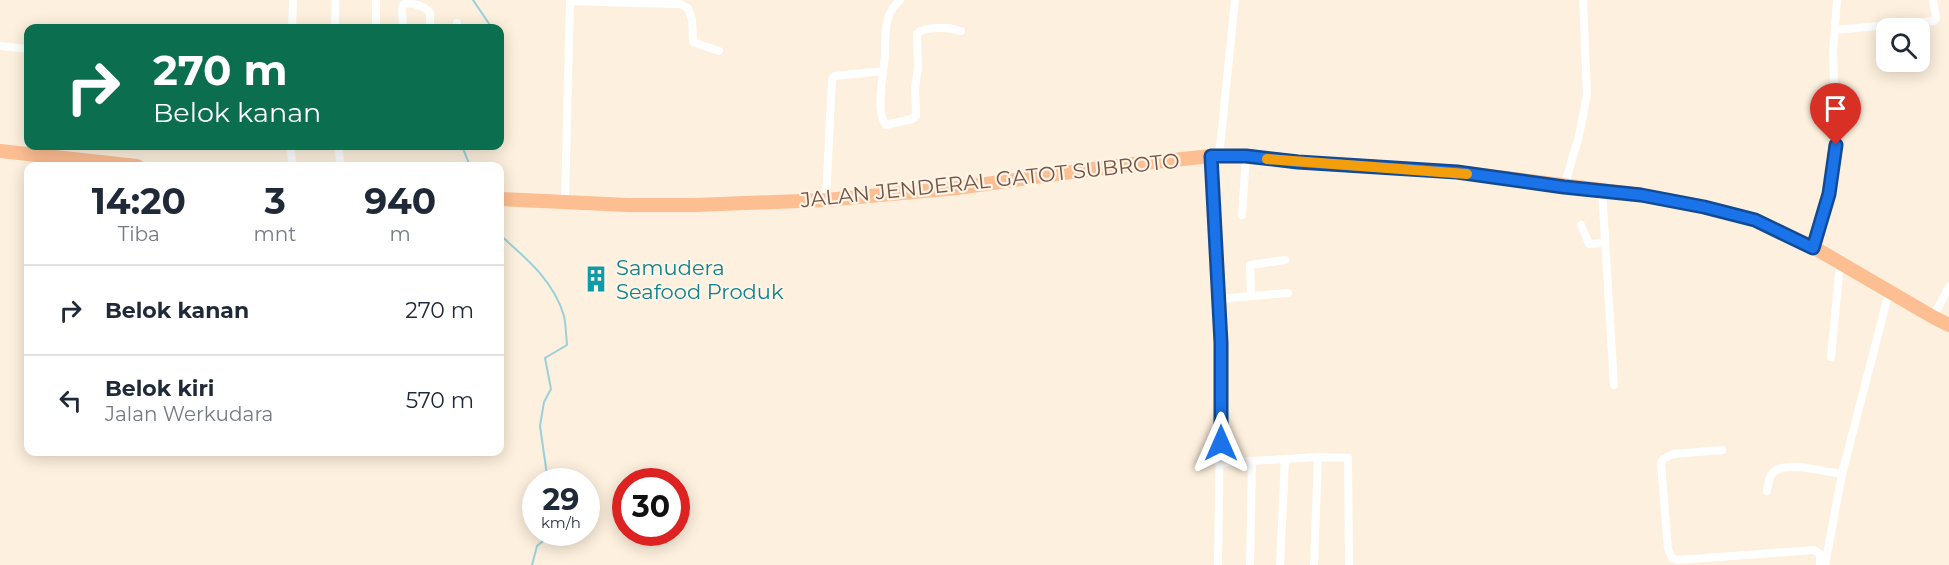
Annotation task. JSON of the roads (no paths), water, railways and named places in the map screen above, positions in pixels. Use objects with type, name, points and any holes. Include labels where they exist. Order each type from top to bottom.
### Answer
[{"type":"highway","points":[[0,151],[50,151],[114,162]]},
{"type":"highway","name":"JALAN JENDERAL GATOT SUBROTO","points":[[504,199],[694,206],[826,200],[957,188],[1115,166],[1246,156],[1298,162],[1457,172],[1641,195],[1755,220],[1813,248],[1949,324]]},
{"type":"street","points":[[292,24],[293,0]]},
{"type":"street","points":[[335,0],[335,24]]},
{"type":"street","points":[[376,0],[376,24]]},
{"type":"street","points":[[565,202],[570,0],[680,4],[688,8],[692,20],[693,42],[719,51]]},
{"type":"street","points":[[900,0],[890,11],[886,24],[881,111],[882,120],[886,125],[916,116],[917,34],[925,29],[961,30]]},
{"type":"street","points":[[1218,565],[1221,343],[1215,157],[1236,0]]},
{"type":"street","points":[[1564,187],[1579,136],[1587,94],[1583,0]]},
{"type":"street","points":[[1813,248],[1829,194],[1836,145],[1833,78],[1837,0]]},
{"type":"street","points":[[1835,30],[1934,21],[1936,18],[1933,0]]},
{"type":"street","points":[[403,24],[402,3],[412,3],[428,10],[430,24]]},
{"type":"street","points":[[0,46],[24,49]]},
{"type":"street","points":[[826,200],[832,79],[835,76],[883,71]]},
{"type":"street","points":[[1242,215],[1246,156]]},
{"type":"street","points":[[1602,191],[1614,385]]},
{"type":"street","points":[[1581,225],[1589,244],[1605,243]]},
{"type":"street","points":[[1251,295],[1250,265],[1285,260]]},
{"type":"street","points":[[1830,357],[1840,264]]},
{"type":"street","points":[[1933,317],[1949,287]]},
{"type":"street","points":[[1825,565],[1842,474],[1889,292]]},
{"type":"street","points":[[1218,299],[1288,293]]},
{"type":"street","points":[[1722,450],[1673,454],[1663,459],[1661,463],[1668,549],[1672,558],[1677,560],[1814,550],[1820,554],[1820,565]]},
{"type":"street","points":[[1221,464],[1346,456],[1349,460],[1349,565]]},
{"type":"street","points":[[1314,565],[1318,457]]},
{"type":"street","points":[[1280,565],[1285,459]]},
{"type":"street","points":[[1250,565],[1252,461]]},
{"type":"street","points":[[1767,491],[1771,475],[1781,468],[1842,474]]},
{"type":"waterway","points":[[473,0],[489,24]]},
{"type":"waterway","points":[[464,150],[468,162]]},
{"type":"waterway","points":[[504,239],[546,281],[564,316],[567,345],[545,358],[551,389],[544,402],[540,426],[546,468]]},
{"type":"waterway","points":[[532,565],[537,546]]},
{"type":"place","name":"Samudera Seafood Produk","points":[[596,279]]}]
